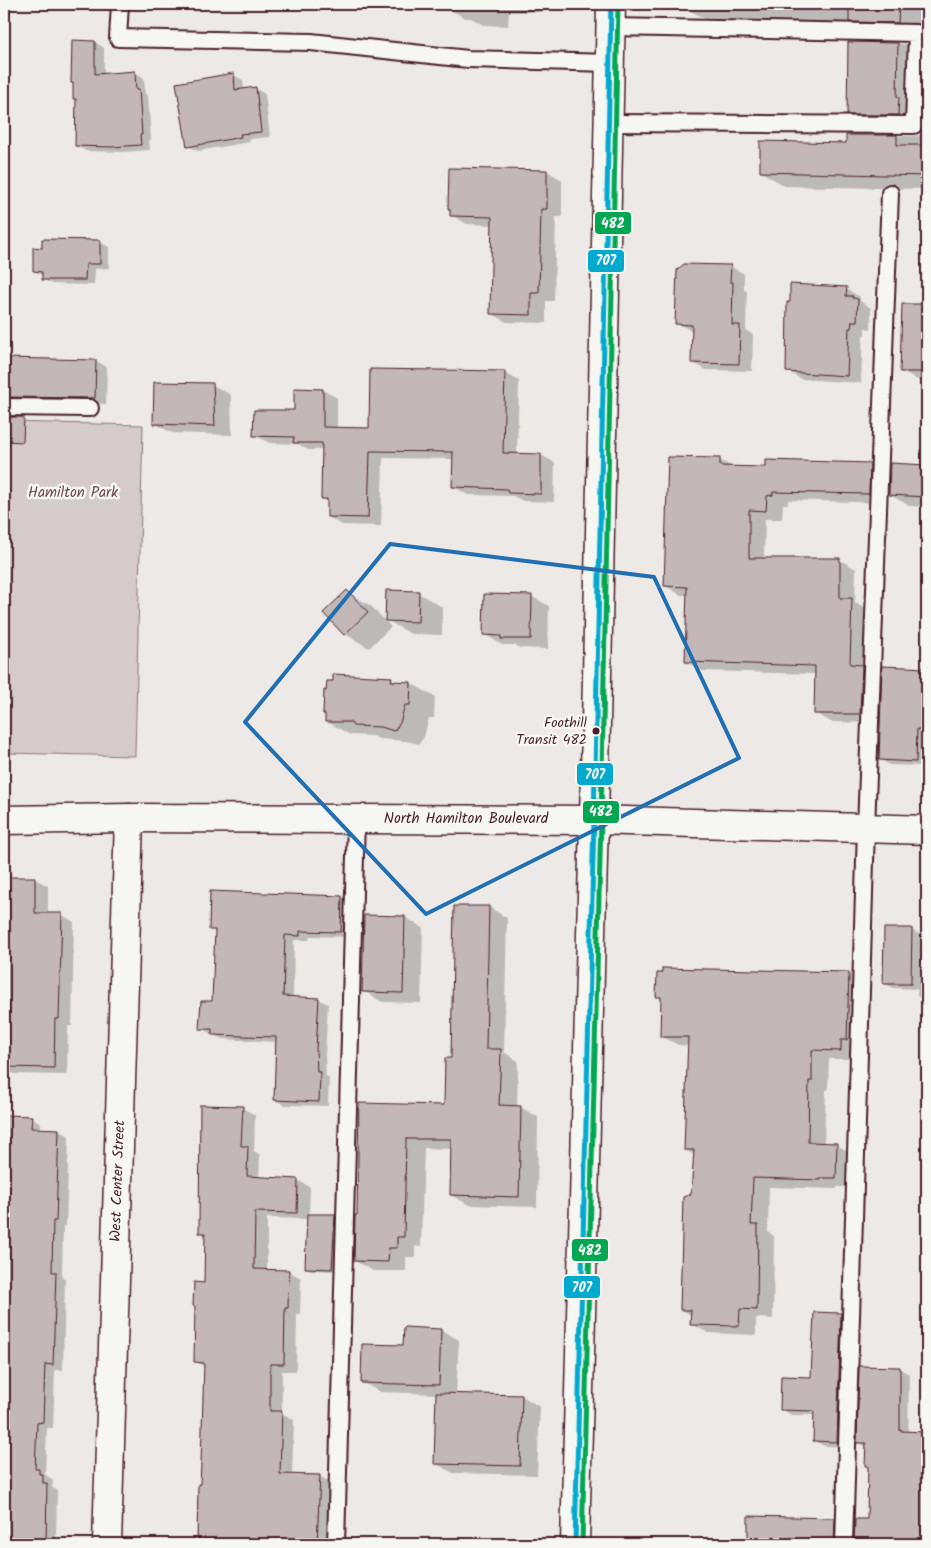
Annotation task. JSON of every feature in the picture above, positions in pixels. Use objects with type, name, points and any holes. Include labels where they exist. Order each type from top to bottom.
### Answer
[{"type":"street","points":[[575,1544],[594,820],[611,15]]},
{"type":"street","name":"North Hamilton Boulevard","points":[[4,820],[129,818],[594,820],[927,830]]},
{"type":"street","name":"West Center Street","points":[[107,1544],[129,818]]},
{"type":"lane","points":[[120,4],[118,38],[311,42],[468,59],[610,63]]},
{"type":"lane","points":[[609,123],[914,125],[916,33],[611,15]]},
{"type":"lane","points":[[844,1544],[866,828],[890,193]]},
{"type":"lane","points":[[4,407],[90,408]]},
{"type":"lane","points":[[336,1544],[356,819]]},
{"type":"highlighted area","points":[[390,544],[654,577],[739,758],[426,914],[245,722]]},
{"type":"green space","name":"Hamilton Park","points":[[4,422],[143,425],[135,756],[4,753]]},
{"type":"building","points":[[849,4],[899,4],[898,23],[849,22]]},
{"type":"building","points":[[72,40],[95,41],[95,74],[135,71],[136,90],[139,89],[141,145],[112,147],[75,146],[76,99],[73,99],[73,83],[71,83]]},
{"type":"building","points":[[848,42],[898,43],[898,115],[847,115]]},
{"type":"building","points":[[234,73],[235,90],[256,87],[261,132],[240,134],[241,137],[187,147],[176,83]]},
{"type":"building","points":[[846,135],[897,135],[897,145],[927,145],[927,176],[760,172],[760,141],[846,143]]},
{"type":"building","points":[[449,168],[547,170],[547,209],[541,209],[539,293],[531,293],[531,315],[490,314],[492,217],[450,216],[450,209],[448,209]]},
{"type":"building","points":[[42,239],[100,240],[100,264],[86,264],[85,280],[42,280],[42,272],[33,271],[33,247],[42,248]]},
{"type":"building","points":[[684,264],[731,265],[730,282],[733,282],[732,325],[740,325],[739,364],[691,363],[692,325],[675,324],[677,270]]},
{"type":"building","points":[[790,284],[847,287],[846,296],[853,296],[852,298],[858,299],[857,321],[852,321],[851,328],[849,328],[847,376],[786,372],[787,302],[790,302]]},
{"type":"building","points":[[902,304],[927,304],[927,372],[900,372]]},
{"type":"building","points":[[4,358],[96,360],[95,398],[4,397]]},
{"type":"building","points":[[370,369],[505,371],[503,453],[541,454],[541,494],[508,493],[507,489],[452,487],[453,452],[370,451],[368,518],[327,517],[327,499],[321,499],[322,443],[293,443],[294,437],[253,436],[254,410],[294,410],[294,388],[323,389],[323,427],[369,428]]},
{"type":"building","points":[[154,382],[213,383],[215,426],[153,424]]},
{"type":"building","points":[[4,417],[24,417],[23,442],[4,441]]},
{"type":"building","points":[[668,457],[720,458],[720,466],[766,467],[766,460],[870,463],[869,494],[773,492],[773,495],[767,496],[766,511],[749,510],[749,558],[840,558],[840,598],[852,598],[850,664],[862,665],[860,714],[814,714],[815,666],[685,662],[687,587],[664,586]]},
{"type":"building","points":[[890,463],[927,465],[927,497],[889,495]]},
{"type":"building","points":[[347,590],[368,612],[344,635],[323,613]]},
{"type":"building","points":[[386,590],[419,591],[418,622],[385,621]]},
{"type":"building","points":[[484,594],[532,595],[531,639],[501,639],[501,636],[483,635]]},
{"type":"building","points":[[882,666],[927,668],[927,730],[917,729],[916,762],[879,760]]},
{"type":"building","points":[[333,674],[392,677],[391,681],[411,682],[410,705],[405,705],[400,723],[394,731],[381,727],[353,726],[351,722],[325,722],[325,714],[323,714],[324,690],[326,691],[327,681],[333,681]]},
{"type":"building","points":[[4,877],[35,877],[35,913],[62,913],[59,1019],[55,1019],[54,1068],[4,1067]]},
{"type":"building","points":[[210,891],[342,896],[341,932],[300,931],[300,936],[285,935],[283,996],[319,998],[316,1049],[317,1072],[320,1072],[319,1102],[274,1100],[276,1037],[212,1035],[212,1029],[199,1029],[201,1001],[212,1001],[215,930],[209,930]]},
{"type":"building","points":[[454,906],[489,906],[486,1049],[501,1049],[499,1105],[521,1106],[519,1197],[450,1195],[451,1139],[406,1139],[404,1237],[397,1237],[397,1248],[389,1248],[388,1262],[354,1261],[355,1215],[357,1215],[359,1103],[444,1105],[445,1058],[451,1058]]},
{"type":"building","points":[[364,915],[405,916],[403,993],[362,992]]},
{"type":"building","points":[[884,928],[912,928],[911,984],[883,984]]},
{"type":"building","points":[[662,968],[849,972],[847,1040],[841,1040],[841,1051],[812,1050],[812,1081],[809,1081],[808,1142],[837,1143],[836,1178],[821,1178],[821,1180],[753,1178],[751,1225],[758,1225],[757,1310],[740,1309],[739,1326],[690,1325],[691,1310],[680,1310],[683,1197],[691,1194],[694,1150],[684,1150],[688,1037],[660,1037],[661,997],[656,997],[657,973],[662,973]]},
{"type":"building","points":[[200,1105],[243,1106],[241,1146],[248,1146],[247,1176],[298,1179],[297,1213],[255,1212],[254,1269],[289,1270],[288,1308],[285,1308],[284,1364],[270,1364],[270,1411],[282,1411],[280,1474],[320,1475],[317,1544],[197,1544],[204,1363],[194,1362],[195,1306],[193,1306],[194,1282],[204,1283],[205,1233],[199,1233]]},
{"type":"building","points":[[4,1115],[32,1116],[31,1128],[59,1129],[56,1221],[53,1221],[52,1272],[56,1272],[53,1365],[45,1364],[43,1422],[37,1423],[35,1469],[39,1469],[39,1474],[43,1474],[43,1483],[47,1483],[46,1544],[4,1544]]},
{"type":"building","points":[[307,1214],[335,1214],[332,1269],[305,1268]]},
{"type":"building","points":[[814,1312],[841,1313],[837,1442],[813,1441],[814,1411],[780,1410],[781,1376],[811,1377]]},
{"type":"building","points":[[404,1327],[441,1329],[439,1385],[361,1383],[362,1344],[403,1345]]},
{"type":"building","points":[[859,1366],[900,1367],[900,1431],[927,1432],[927,1544],[854,1544],[855,1519],[867,1519],[868,1466],[865,1466],[866,1443],[857,1443]]},
{"type":"building","points":[[436,1393],[522,1395],[520,1466],[434,1464]]},
{"type":"building","points":[[748,1516],[835,1518],[834,1544],[748,1544]]},
{"type":"transit line","name":"707","points":[[575,1544],[594,820],[611,4]]},
{"type":"transit line","name":"482","points":[[582,1544],[601,820],[618,4]]},
{"type":"place","name":"Foothill Transit 482","points":[[596,731]]}]
